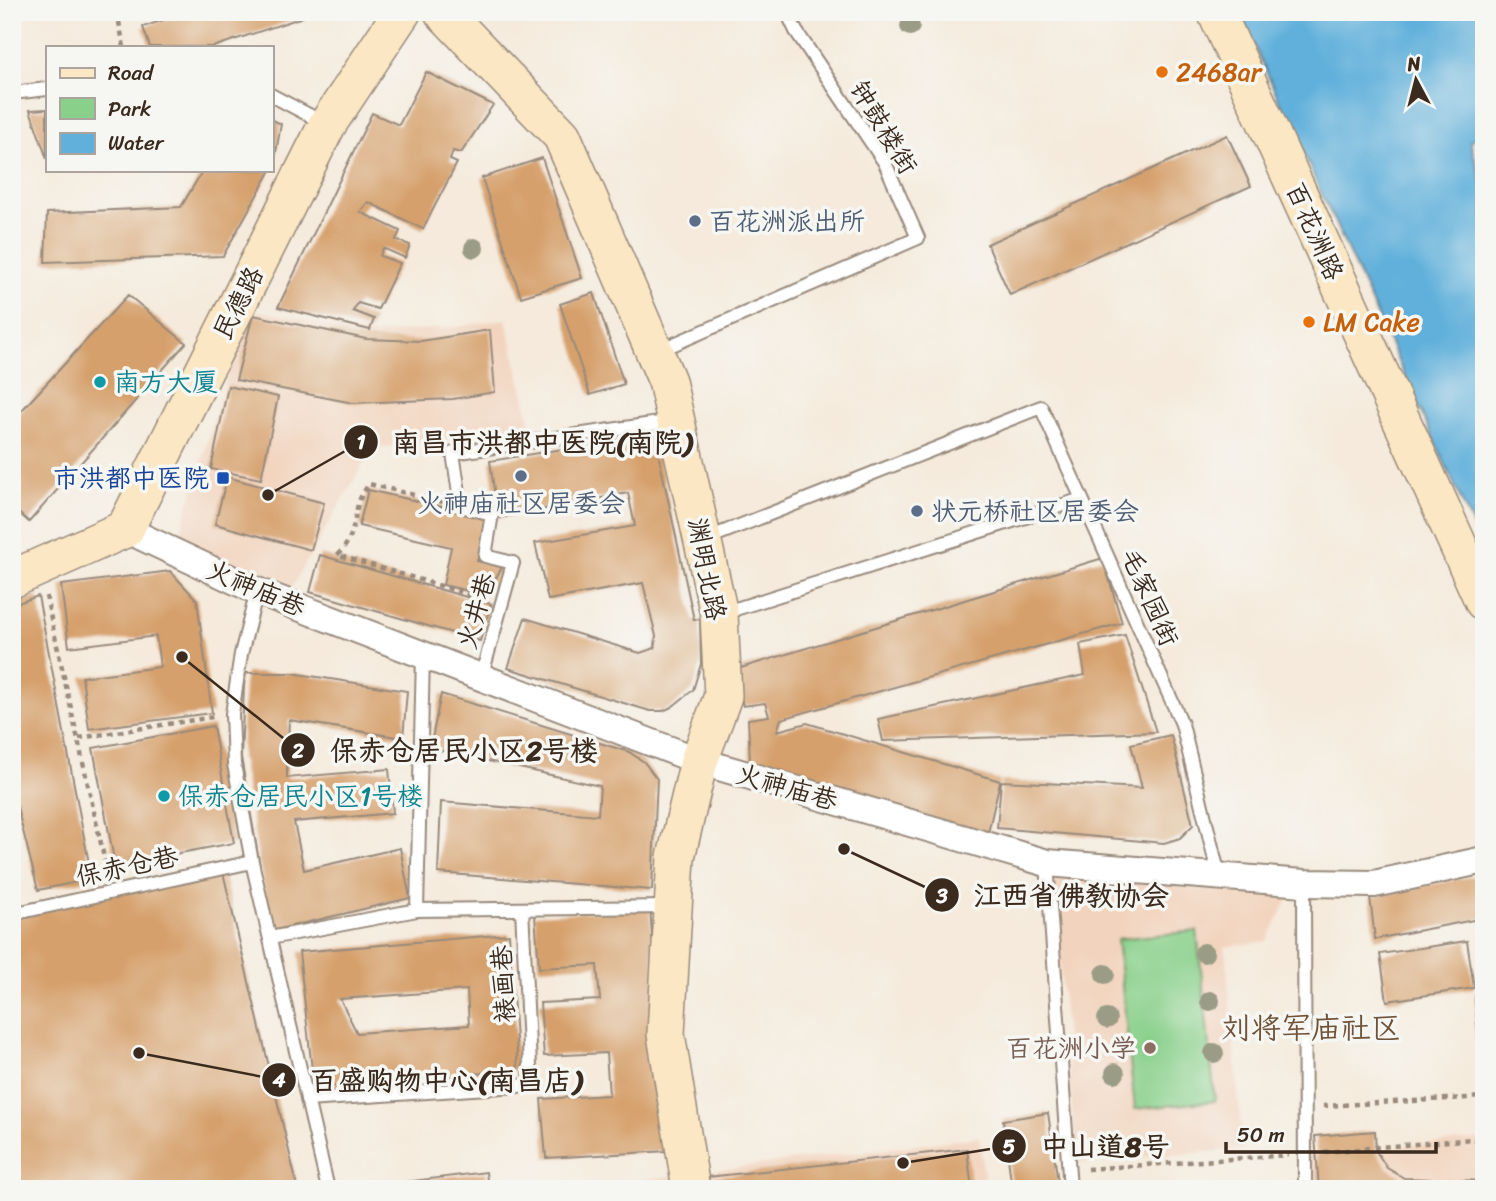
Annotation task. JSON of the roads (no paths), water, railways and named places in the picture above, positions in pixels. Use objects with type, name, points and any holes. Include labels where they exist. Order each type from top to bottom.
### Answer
[{"type":"street","name":"民德路","points":[[125,529],[327,125],[402,12]]},
{"type":"street","name":"渊明北路","points":[[443,12],[562,136],[667,381],[719,614],[723,696],[699,761],[676,857],[666,1034],[691,1189]]},
{"type":"street","name":"百花洲路","points":[[1216,12],[1484,602]]},
{"type":"street","points":[[26,573],[125,529]]},
{"type":"street","name":"火神庙巷","points":[[125,529],[257,591],[699,761],[1047,863],[1304,883],[1374,884],[1484,860]]},
{"type":"lane","name":"钟鼓楼街","points":[[655,353],[918,238],[886,163],[796,31],[788,12]]},
{"type":"lane","points":[[12,93],[46,89]]},
{"type":"lane","points":[[273,96],[327,125]]},
{"type":"lane","name":"毛家园街","points":[[703,541],[1041,407],[1182,724],[1219,877]]},
{"type":"lane","name":"火井巷","points":[[481,678],[513,563],[485,556],[492,514],[461,506],[453,453],[677,420]]},
{"type":"lane","points":[[719,614],[1082,499]]},
{"type":"lane","points":[[257,591],[241,654],[232,714],[234,764],[252,862],[328,1189]]},
{"type":"lane","points":[[416,910],[423,655]]},
{"type":"lane","name":"保赤仓巷","points":[[12,914],[252,862]]},
{"type":"lane","points":[[1047,863],[1070,1189]]},
{"type":"lane","points":[[1304,883],[1306,1189]]},
{"type":"lane","points":[[270,938],[416,910],[673,906]]},
{"type":"lane","name":"裱画巷","points":[[307,1100],[531,1085],[522,909]]},
{"type":"water","points":[[1239,12],[1484,12],[1484,134],[1470,141],[1484,189],[1484,550]]},
{"type":"place","name":"2468ar","points":[[1162,72]]},
{"type":"place","name":"百花洲派出所","points":[[695,221]]},
{"type":"place","name":"LM Cake","points":[[1309,322]]},
{"type":"place","name":"南方大厦","points":[[100,382]]},
{"type":"place","name":"火神庙社区居委会","points":[[521,476]]},
{"type":"place","name":"市洪都中医院","points":[[223,478]]},
{"type":"place","name":"南昌市洪都中医院(南院)","points":[[268,495]]},
{"type":"place","name":"状元桥社区居委会","points":[[917,511]]},
{"type":"place","name":"保赤仓居民小区2号楼","points":[[182,657]]},
{"type":"place","name":"保赤仓居民小区1号楼","points":[[164,796]]},
{"type":"place","name":"江西省佛教协会","points":[[844,849]]},
{"type":"place","name":"百花洲小学","points":[[1150,1048]]},
{"type":"place","name":"百盛购物中心(南昌店)","points":[[139,1053]]},
{"type":"place","name":"中山道8号","points":[[903,1163]]},
{"type":"district","name":"刘将军庙社区","points":[[1311,1028]]}]
